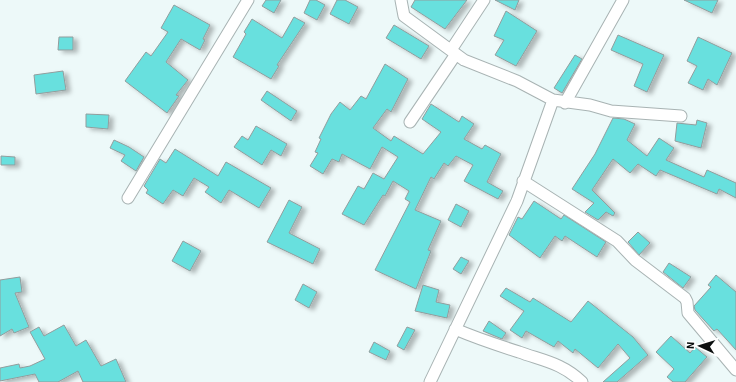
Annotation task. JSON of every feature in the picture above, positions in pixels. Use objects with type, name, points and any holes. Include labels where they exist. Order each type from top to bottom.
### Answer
[{"type":"street","points":[[128,198],[248,0]]},
{"type":"street","points":[[401,0],[404,16],[464,60],[517,81],[553,100],[565,103],[590,105],[611,111],[681,116]]},
{"type":"street","points":[[410,122],[454,52],[484,0]]},
{"type":"street","points":[[565,103],[624,0]]},
{"type":"street","points":[[430,382],[517,200],[553,100]]},
{"type":"street","points":[[523,181],[617,241],[635,260],[685,298],[688,313],[736,370]]},
{"type":"street","points":[[455,329],[528,356],[552,362],[571,371],[582,382]]},
{"type":"building","points":[[266,0],[281,0],[274,13],[262,6]]},
{"type":"building","points":[[310,0],[316,0],[325,5],[317,20],[304,13]]},
{"type":"building","points":[[337,0],[345,0],[358,7],[349,24],[330,14]]},
{"type":"building","points":[[415,0],[467,0],[445,29],[411,7]]},
{"type":"building","points":[[495,0],[519,0],[515,10]]},
{"type":"building","points":[[684,0],[718,0],[712,13]]},
{"type":"building","points":[[174,5],[210,25],[203,39],[205,40],[200,50],[181,39],[166,62],[188,80],[176,95],[179,96],[167,113],[125,81],[146,52],[151,56],[168,32],[161,28]]},
{"type":"building","points":[[506,11],[537,31],[516,66],[495,55],[504,40],[494,36]]},
{"type":"building","points":[[294,17],[305,23],[277,65],[279,66],[271,79],[233,57],[246,34],[244,32],[252,19],[282,38]]},
{"type":"building","points":[[394,25],[429,46],[421,59],[386,38]]},
{"type":"building","points":[[618,35],[664,55],[647,92],[634,86],[643,64],[611,50]]},
{"type":"building","points":[[59,37],[73,37],[73,50],[58,50]]},
{"type":"building","points":[[698,37],[732,53],[717,85],[708,79],[703,90],[688,83],[697,66],[687,61]]},
{"type":"building","points":[[575,55],[582,59],[562,93],[554,88]]},
{"type":"building","points":[[385,64],[408,79],[391,112],[387,109],[373,128],[391,141],[394,136],[423,154],[441,132],[422,119],[431,104],[459,122],[462,116],[474,124],[464,139],[482,149],[485,145],[501,154],[487,182],[503,191],[498,199],[464,181],[473,165],[456,156],[448,166],[444,163],[434,179],[431,177],[415,210],[441,221],[428,250],[431,251],[416,289],[375,270],[410,202],[405,199],[409,191],[393,181],[385,196],[383,195],[364,225],[342,214],[358,186],[364,189],[373,173],[384,179],[398,157],[382,147],[370,169],[342,154],[339,162],[332,159],[323,174],[310,166],[318,153],[315,152],[321,139],[319,138],[331,114],[340,102],[350,110],[361,96],[366,99]]},
{"type":"building","points":[[63,71],[66,90],[36,94],[34,75]]},
{"type":"building","points":[[267,91],[297,111],[291,121],[261,100]]},
{"type":"building","points":[[86,114],[109,115],[108,129],[86,127]]},
{"type":"building","points":[[613,118],[624,119],[635,124],[627,140],[647,156],[659,138],[674,148],[666,160],[704,177],[707,170],[736,183],[736,198],[719,189],[717,194],[660,170],[656,176],[638,164],[630,173],[613,159],[592,190],[615,213],[613,216],[606,212],[598,220],[585,212],[594,203],[572,189],[595,154]]},
{"type":"building","points":[[697,120],[707,123],[701,148],[675,141],[677,123],[696,125]]},
{"type":"building","points":[[256,126],[287,144],[281,156],[271,150],[262,165],[234,147],[242,136],[248,140]]},
{"type":"building","points":[[114,140],[129,147],[144,157],[136,171],[121,161],[125,155],[110,148]]},
{"type":"building","points":[[175,149],[218,176],[226,162],[271,188],[259,208],[229,190],[221,203],[205,192],[209,187],[194,178],[183,196],[173,190],[163,204],[146,193],[148,190],[144,186],[160,159],[166,163]]},
{"type":"building","points":[[1,156],[15,157],[15,165],[1,165]]},
{"type":"building","points":[[289,200],[302,207],[289,233],[320,249],[313,264],[267,242]]},
{"type":"building","points":[[534,201],[561,219],[564,215],[606,242],[597,257],[565,236],[562,241],[555,236],[540,258],[509,235],[518,217],[522,219]]},
{"type":"building","points":[[456,204],[469,211],[461,227],[448,220]]},
{"type":"building","points":[[638,232],[650,243],[639,255],[628,242]]},
{"type":"building","points":[[183,241],[201,251],[190,271],[172,261]]},
{"type":"building","points":[[461,257],[469,261],[461,274],[453,269]]},
{"type":"building","points":[[669,263],[691,277],[683,288],[663,272]]},
{"type":"building","points":[[716,275],[736,292],[736,350],[717,329],[714,331],[695,310],[694,306],[711,287],[708,285]]},
{"type":"building","points":[[20,277],[22,292],[15,293],[29,327],[14,333],[12,329],[0,336],[0,280]]},
{"type":"building","points":[[303,284],[317,292],[309,308],[295,300]]},
{"type":"building","points":[[423,285],[439,290],[436,302],[450,305],[447,318],[415,311]]},
{"type":"building","points":[[506,288],[530,302],[533,298],[571,322],[588,301],[633,337],[648,355],[617,382],[603,382],[630,358],[618,344],[598,368],[575,349],[573,353],[558,341],[554,347],[526,331],[522,338],[510,330],[524,311],[500,296]]},
{"type":"building","points":[[489,321],[506,333],[502,339],[483,331]]},
{"type":"building","points":[[64,325],[76,346],[86,340],[101,366],[116,359],[126,382],[83,382],[78,371],[58,382],[39,382],[35,374],[0,381],[0,368],[19,364],[20,368],[30,366],[45,359],[30,332],[39,327],[44,336]]},
{"type":"building","points":[[407,327],[415,330],[404,350],[397,346]]},
{"type":"building","points":[[671,336],[690,353],[695,347],[707,357],[685,382],[673,382],[667,377],[674,369],[656,352]]},
{"type":"building","points":[[374,342],[390,351],[386,360],[369,352]]}]
